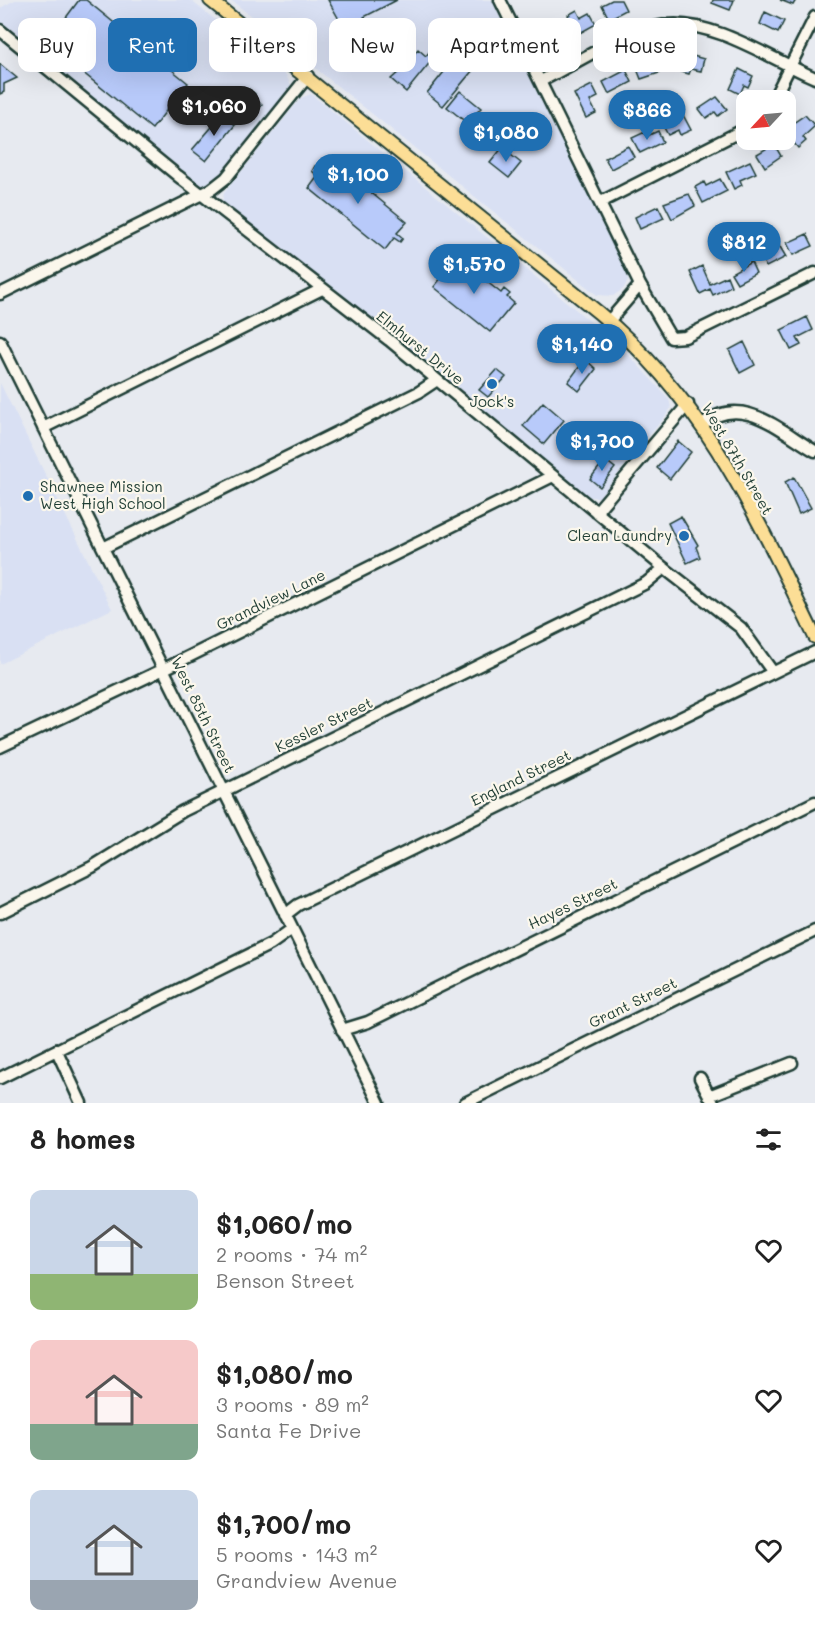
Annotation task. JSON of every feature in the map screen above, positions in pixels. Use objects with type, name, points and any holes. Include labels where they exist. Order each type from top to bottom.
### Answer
[{"type":"main road","name":"West 87th Street","points":[[210,0],[308,76],[609,321],[642,352],[688,404],[702,425],[739,486],[815,637]]},
{"type":"street","points":[[500,0],[640,285],[671,338],[685,337],[815,273]]},
{"type":"street","points":[[778,90],[815,17]]},
{"type":"street","points":[[541,81],[625,39],[668,25],[696,27],[718,33],[815,78]]},
{"type":"street","name":"Elmhurst Drive","points":[[0,30],[741,628],[772,671]]},
{"type":"street","points":[[0,294],[158,218],[226,178],[308,76]]},
{"type":"street","points":[[601,202],[736,134]]},
{"type":"street","points":[[609,321],[640,285]]},
{"type":"street","points":[[43,428],[322,289]]},
{"type":"street","name":"West 85th Street","points":[[0,341],[379,1103]]},
{"type":"street","points":[[103,548],[419,392],[436,380]]},
{"type":"street","points":[[596,512],[688,404]]},
{"type":"street","points":[[702,425],[724,411],[749,413],[815,451]]},
{"type":"street","name":"Grandview Lane","points":[[0,747],[164,669],[553,476]]},
{"type":"street","name":"Kessler Street","points":[[0,913],[92,867],[183,811],[646,583],[664,568]]},
{"type":"street","points":[[772,671],[815,652]]},
{"type":"street","name":"England Street","points":[[285,915],[298,905],[772,671]]},
{"type":"street","name":"Hayes Street","points":[[342,1030],[368,1022],[815,801]]},
{"type":"street","points":[[0,1078],[271,944],[292,929]]},
{"type":"street","name":"Grant Street","points":[[465,1103],[815,931]]},
{"type":"street","points":[[57,1050],[81,1103]]},
{"type":"street","points":[[700,1078],[711,1099],[792,1063]]},
{"type":"shaded area","points":[[15,0],[190,0],[213,18],[209,18],[209,72],[282,72],[291,86],[212,185],[202,188],[57,72],[96,72],[96,18],[18,18],[18,41],[0,24],[0,8]]},
{"type":"shaded area","points":[[231,0],[492,0],[501,18],[428,18],[428,72],[527,72],[627,274],[628,281],[623,289],[613,296],[597,295],[317,69],[317,18],[253,18]]},
{"type":"shaded area","points":[[311,94],[602,331],[625,351],[669,399],[671,408],[667,414],[599,497],[590,497],[293,259],[226,210],[222,202],[224,193],[301,98]]},
{"type":"shaded area","name":"Shawnee Mission West High School","points":[[0,383],[112,609],[0,664]]},
{"type":"building","points":[[79,0],[86,0],[108,18],[108,72],[174,72],[188,83],[152,129],[82,72],[96,72],[96,18],[66,18]]},
{"type":"building","points":[[328,0],[397,0],[365,18],[338,18]]},
{"type":"building","points":[[612,0],[621,0],[626,10],[608,18],[602,5]]},
{"type":"building","points":[[713,0],[734,0],[730,10],[712,3]]},
{"type":"building","points":[[780,0],[796,0],[793,5]]},
{"type":"building","points":[[577,10],[581,18],[570,18],[568,15]]},
{"type":"building","points":[[765,12],[784,21],[778,33],[760,24]]},
{"type":"building","points":[[590,13],[593,26],[581,32],[581,18]]},
{"type":"building","points":[[418,49],[426,56],[428,54],[428,65],[406,92],[391,79],[399,72],[416,72]]},
{"type":"building","points":[[697,57],[704,59],[701,71],[697,70]]},
{"type":"building","points":[[0,64],[17,78],[4,84],[4,92],[0,94]]},
{"type":"building","points":[[739,69],[753,76],[748,87],[744,85],[742,90],[736,90],[736,92],[730,89]]},
{"type":"building","points":[[444,72],[471,72],[443,106],[427,93]]},
{"type":"building","points":[[622,72],[627,72],[632,82],[609,94],[603,82]]},
{"type":"building","points":[[638,72],[662,72],[641,79]]},
{"type":"building","points":[[592,85],[598,97],[590,101],[596,113],[586,118],[574,94]]},
{"type":"building","points":[[249,89],[255,94],[253,97],[262,105],[250,118],[233,103]]},
{"type":"building","points":[[460,91],[481,108],[467,123],[447,107]]},
{"type":"building","points":[[717,97],[727,109],[718,116],[715,112],[706,118],[699,109]]},
{"type":"building","points":[[230,102],[241,110],[233,120],[223,111]]},
{"type":"building","points":[[681,111],[691,130],[680,135],[678,130],[668,135],[662,124]]},
{"type":"building","points":[[224,113],[235,125],[206,161],[192,150]]},
{"type":"building","points":[[805,115],[815,126],[803,137],[806,141],[798,148],[796,146],[796,121]]},
{"type":"building","points":[[658,131],[663,142],[640,153],[632,138],[645,132],[647,136]]},
{"type":"building","points":[[628,146],[634,157],[611,169],[605,158]]},
{"type":"building","points":[[502,148],[521,163],[509,178],[490,163]]},
{"type":"building","points":[[764,150],[778,150],[781,156],[765,167],[757,154]]},
{"type":"building","points":[[331,160],[407,222],[397,233],[403,238],[400,242],[394,238],[385,250],[309,188],[318,176],[312,171],[315,166],[321,171]]},
{"type":"building","points":[[750,161],[756,173],[740,180],[742,185],[734,189],[726,172]]},
{"type":"building","points":[[720,179],[727,191],[703,203],[695,187],[704,182],[706,186]]},
{"type":"building","points":[[689,194],[695,206],[672,219],[664,203]]},
{"type":"building","points":[[658,206],[664,218],[640,229],[635,217]]},
{"type":"building","points":[[807,234],[813,246],[793,255],[787,243]]},
{"type":"building","points":[[779,245],[786,257],[766,267],[760,255]]},
{"type":"building","points":[[457,258],[501,293],[504,289],[510,294],[507,297],[514,303],[490,332],[434,287]]},
{"type":"building","points":[[751,262],[756,273],[737,283],[731,273]]},
{"type":"building","points":[[702,266],[710,284],[727,276],[731,286],[713,295],[710,289],[700,294],[690,272]]},
{"type":"building","points":[[807,317],[813,330],[797,338],[801,345],[791,350],[781,330]]},
{"type":"building","points":[[744,342],[755,365],[740,373],[729,350]]},
{"type":"building","points":[[585,359],[596,369],[579,391],[568,382]]},
{"type":"building","name":"Jock's","points":[[497,370],[506,377],[488,397],[479,390]]},
{"type":"building","points":[[543,402],[564,420],[544,444],[523,426]]},
{"type":"building","points":[[678,441],[691,452],[670,479],[657,468]]},
{"type":"building","points":[[601,457],[615,468],[600,487],[590,479],[601,465],[597,462]]},
{"type":"building","points":[[794,477],[811,508],[799,514],[785,482]]},
{"type":"building","name":"Clean Laundry","points":[[681,516],[698,545],[696,547],[700,557],[687,563],[668,523]]},
{"type":"place","name":"Jock's","points":[[492,384]]},
{"type":"place","name":"Shawnee Mission West High School","points":[[28,496]]},
{"type":"place","name":"Clean Laundry","points":[[684,536]]}]
